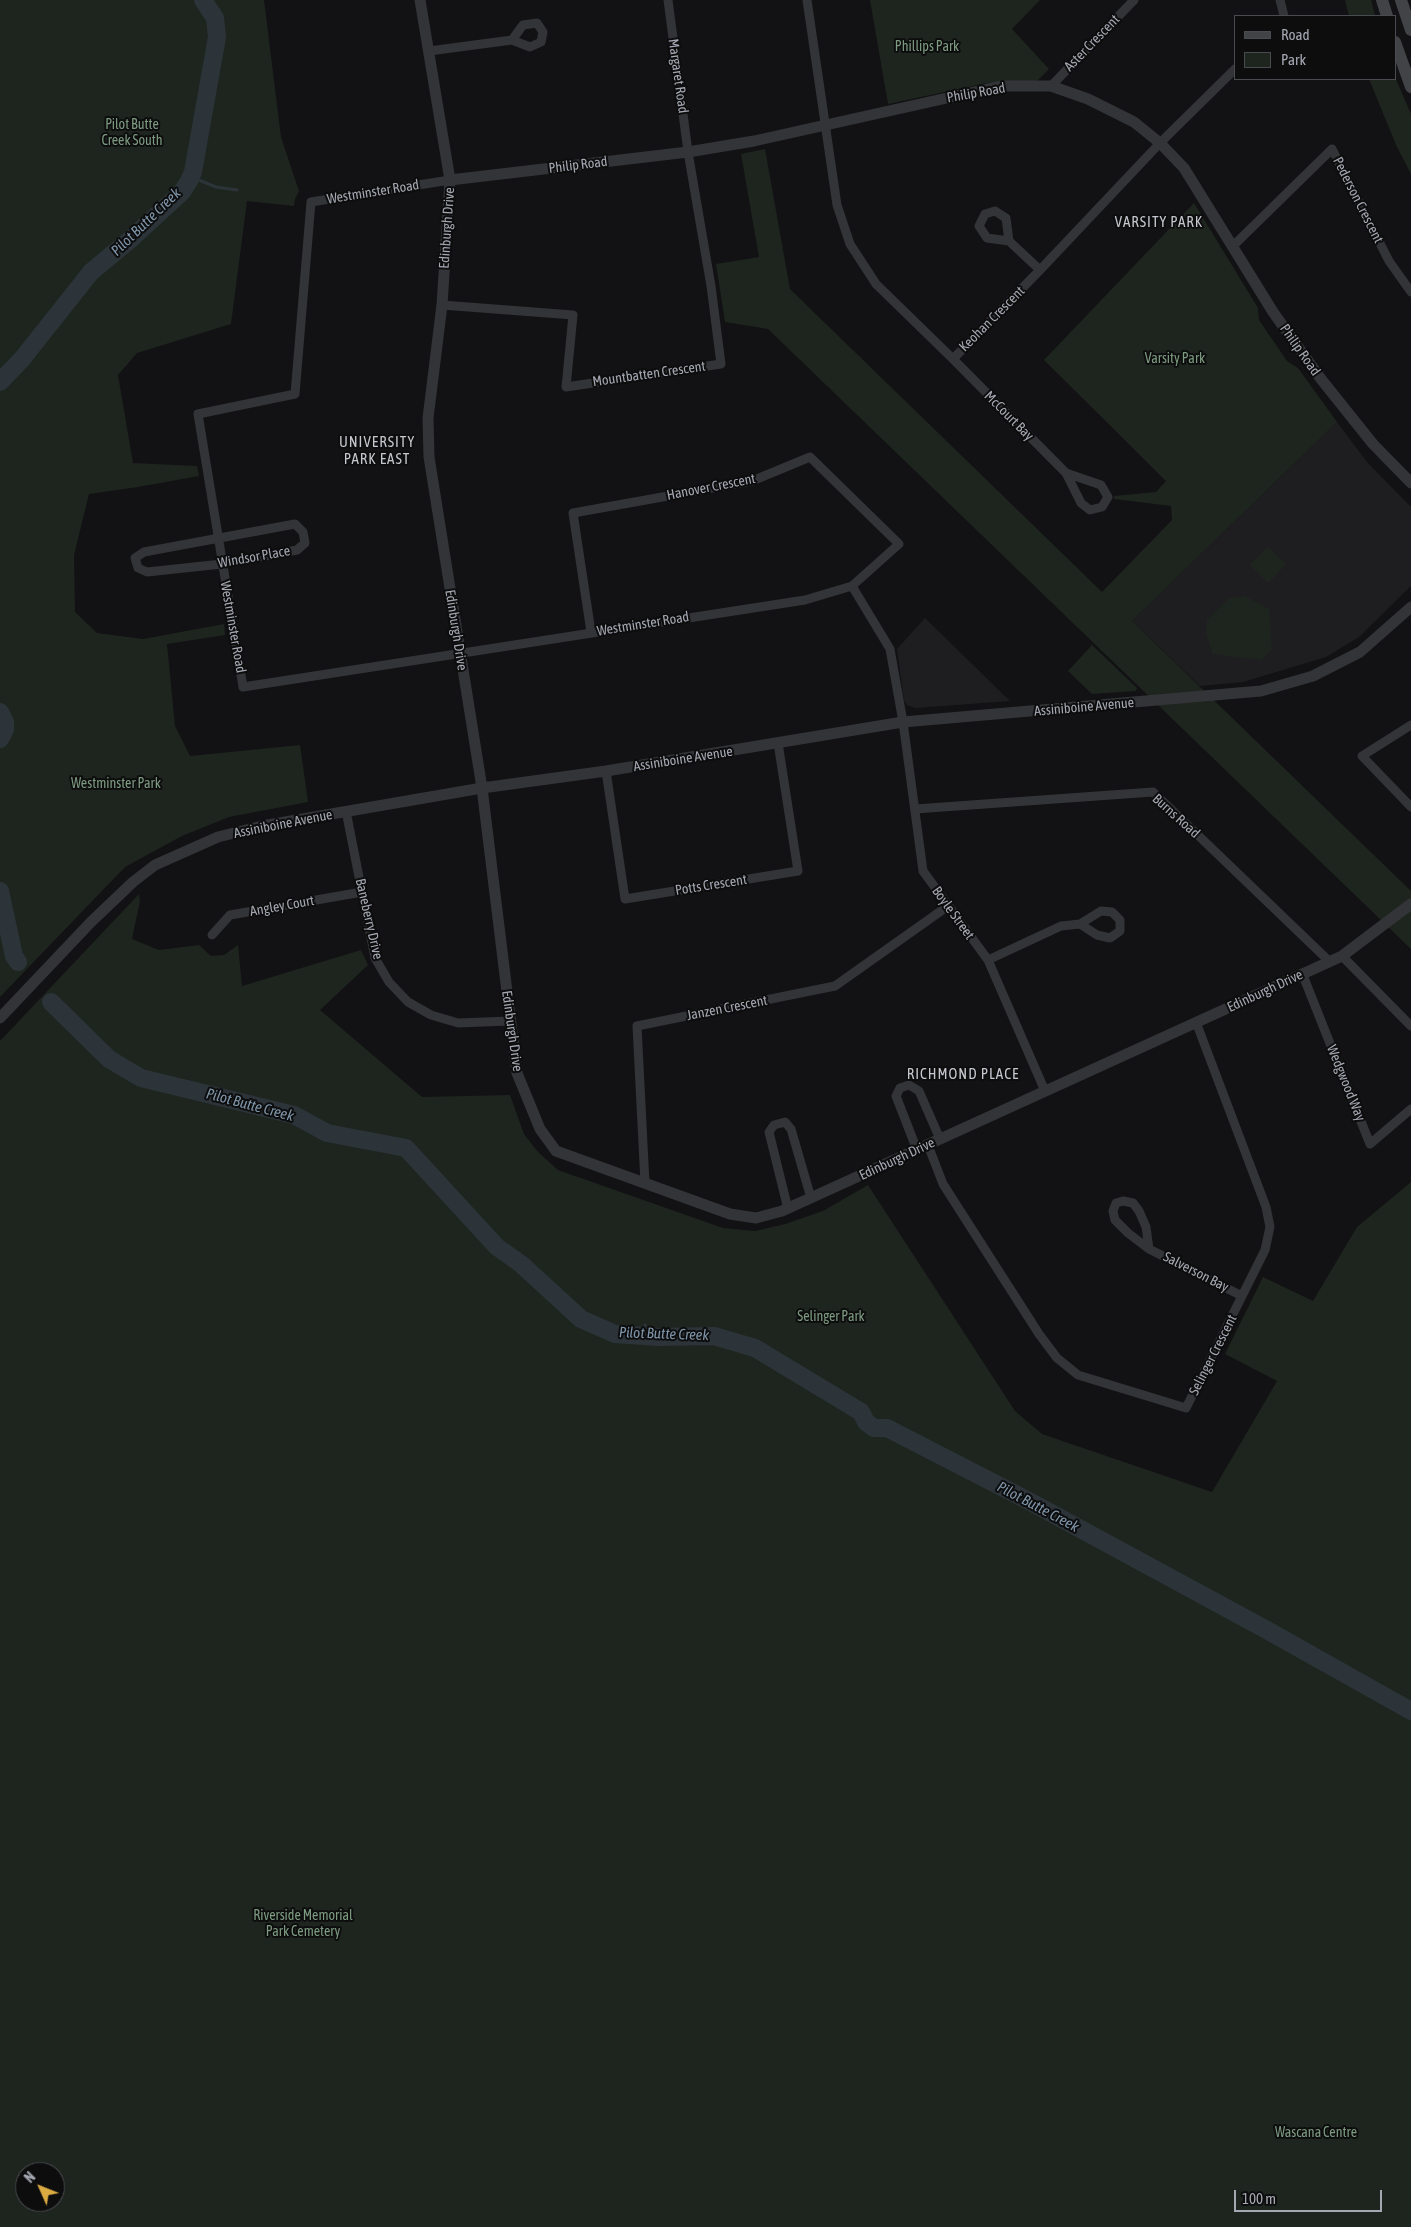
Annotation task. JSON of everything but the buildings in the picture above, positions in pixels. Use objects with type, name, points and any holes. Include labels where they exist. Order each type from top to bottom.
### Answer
[{"type":"main road","points":[[1382,0],[1387,15]]},
{"type":"main road","points":[[1401,0],[1411,30]]},
{"type":"main road","points":[[1396,45],[1411,87]]},
{"type":"street","name":"Edinburgh Drive","points":[[420,0],[450,180],[442,305],[428,418],[429,457],[459,654],[482,788],[517,1073],[526,1101],[540,1129],[556,1151],[730,1214],[756,1218],[788,1208],[811,1198],[1342,956],[1411,904]]},
{"type":"street","name":"Margaret Road","points":[[668,0],[688,152]]},
{"type":"street","points":[[806,0],[824,125]]},
{"type":"street","name":"Aster Crescent","points":[[1051,86],[1134,0]]},
{"type":"street","points":[[1280,0],[1284,15]]},
{"type":"street","points":[[429,51],[512,40]]},
{"type":"street","points":[[1160,143],[1234,70]]},
{"type":"street","name":"Philip Road","points":[[450,180],[688,152],[824,125],[1001,86],[1051,86],[1088,99],[1134,122],[1160,143],[1184,168],[1273,312],[1336,400],[1373,444],[1411,483]]},
{"type":"street","name":"Keohan Crescent","points":[[824,125],[838,205],[850,244],[876,284],[953,359],[1160,143]]},
{"type":"street","name":"Pederson Crescent","points":[[1233,246],[1332,149],[1389,261],[1411,292]]},
{"type":"street","name":"Mountbatten Crescent","points":[[442,305],[573,315],[566,386],[721,364],[711,286],[688,152]]},
{"type":"street","name":"Westminster Road","points":[[450,180],[311,202],[295,394],[198,414],[243,687],[805,600],[852,586]]},
{"type":"street","points":[[1010,241],[1040,270]]},
{"type":"street","name":"McCourt Bay","points":[[953,359],[1066,472],[1081,503],[1090,510],[1102,507],[1108,497],[1101,485],[1066,472]]},
{"type":"street","name":"Hanover Crescent","points":[[591,632],[573,513],[752,481],[810,457],[899,544],[852,586]]},
{"type":"street","name":"Windsor Place","points":[[295,524],[303,532],[305,543],[297,550],[222,564],[147,572],[138,568],[134,558],[144,552],[218,539],[295,524]]},
{"type":"street","name":"Boyle Street","points":[[852,586],[890,649],[904,722],[923,871],[988,960],[1045,1091]]},
{"type":"street","name":"Assiniboine Avenue","points":[[0,1018],[91,922],[133,882],[156,865],[218,837],[262,826],[482,788],[606,771],[904,722],[1261,692],[1313,676],[1360,652],[1411,607]]},
{"type":"street","points":[[1411,725],[1362,756],[1411,807]]},
{"type":"street","name":"Potts Crescent","points":[[606,771],[625,899],[798,870],[778,743]]},
{"type":"street","name":"Burns Road","points":[[915,808],[1152,792],[1329,961]]},
{"type":"street","name":"Baneberry Drive","points":[[346,811],[375,958],[389,982],[408,1002],[431,1015],[458,1023],[510,1021]]},
{"type":"street","name":"Angley Court","points":[[212,935],[230,915],[362,892]]},
{"type":"street","name":"Janzen Crescent","points":[[645,1183],[637,1026],[836,986],[948,906]]},
{"type":"street","points":[[988,960],[1061,926],[1080,924]]},
{"type":"street","points":[[1342,956],[1411,1026]]},
{"type":"street","name":"Wedgwood Way","points":[[1302,974],[1370,1144],[1411,1110]]},
{"type":"street","name":"Selinger Crescent","points":[[928,1145],[943,1184],[1056,1358],[1078,1375],[1186,1408],[1266,1250],[1270,1227],[1266,1207],[1196,1022]]},
{"type":"street","points":[[917,1150],[896,1096],[900,1088],[910,1085],[919,1091],[940,1139]]},
{"type":"street","points":[[788,1208],[769,1132],[774,1125],[786,1122],[791,1130],[811,1198]]},
{"type":"street","name":"Salverson Bay","points":[[1149,1249],[1146,1227],[1133,1203],[1123,1201],[1116,1203],[1112,1211],[1115,1220],[1149,1249],[1242,1296]]},
{"type":"shaded area","points":[[1337,422],[1367,462],[1411,507],[1411,586],[1359,637],[1326,657],[1243,682],[1200,686],[1132,621]]},
{"type":"shaded area","points":[[925,618],[1010,701],[916,708],[907,705],[904,700],[897,649]]},
{"type":"green space","name":"Pilot Butte Creek South","points":[[0,0],[264,0],[281,137],[299,191],[294,206],[247,201],[231,324],[137,353],[118,375],[133,463],[197,466],[199,476],[89,494],[74,555],[75,612],[97,633],[143,639],[224,624],[225,635],[167,644],[175,726],[190,756],[300,745],[308,802],[229,817],[182,836],[125,867],[0,997]]},
{"type":"green space","name":"Phillips Park","points":[[870,0],[1040,0],[1012,29],[1049,69],[1037,81],[987,83],[888,104]]},
{"type":"green space","points":[[1345,0],[1371,0],[1375,15],[1349,15]]},
{"type":"green space","points":[[1396,79],[1411,114],[1411,174],[1396,145],[1369,80]]},
{"type":"green space","name":"Varsity Park","points":[[765,149],[790,289],[1102,592],[1172,520],[1171,506],[1114,499],[1114,496],[1156,492],[1166,481],[1044,360],[1194,203],[1258,308],[1259,320],[1287,361],[1298,368],[1337,422],[1132,621],[1411,891],[1411,949],[768,329],[725,322],[716,264],[759,257],[741,154]]},
{"type":"green space","points":[[1268,547],[1286,564],[1268,583],[1250,565]]},
{"type":"green space","points":[[1245,596],[1269,609],[1272,649],[1261,660],[1213,654],[1206,633],[1207,620],[1230,598]]},
{"type":"green space","points":[[1092,645],[1137,688],[1136,691],[1092,694],[1068,671]]},
{"type":"green space","points":[[139,894],[140,901],[132,939],[159,950],[199,945],[211,956],[224,955],[238,945],[242,986],[361,950],[368,965],[320,1010],[422,1097],[510,1095],[524,1134],[538,1152],[558,1170],[723,1228],[755,1231],[785,1224],[823,1211],[868,1185],[1015,1411],[1042,1434],[1212,1492],[1277,1381],[1225,1354],[1263,1277],[1313,1301],[1357,1227],[1411,1182],[1411,2227],[0,2227],[0,1041]]},
{"type":"waterway","name":"Pilot Butte Creek","points":[[0,382],[22,359],[91,272],[132,238],[182,192],[189,181],[193,172],[217,37],[215,18],[203,0]]},
{"type":"waterway","points":[[189,181],[194,178],[216,187],[237,190]]},
{"type":"waterway","name":"Pilot Butte Creek","points":[[0,712],[5,722],[5,730],[0,739]]},
{"type":"waterway","name":"Pilot Butte Creek","points":[[0,891],[14,956],[18,962]]},
{"type":"waterway","name":"Pilot Butte Creek","points":[[51,1002],[109,1059],[141,1078],[294,1115],[327,1133],[406,1148],[497,1247],[521,1264],[581,1319],[615,1334],[659,1337],[714,1336],[755,1348],[861,1412],[866,1422],[874,1428],[887,1428],[1027,1500],[1265,1629],[1411,1711]]},
{"type":"waterway","points":[[645,1325],[645,1330],[651,1335]]},
{"type":"district","name":"VARSITY PARK","points":[[1159,222]]},
{"type":"district","name":"UNIVERSITY PARK EAST","points":[[377,450]]},
{"type":"district","name":"RICHMOND PLACE","points":[[963,1074]]},
{"type":"park label","name":"Westminster Park","points":[[116,784]]},
{"type":"park label","name":"Selinger Park","points":[[831,1317]]},
{"type":"park label","name":"Riverside Memorial Park Cemetery","points":[[303,1924]]},
{"type":"park label","name":"Wascana Centre","points":[[1316,2133]]}]
